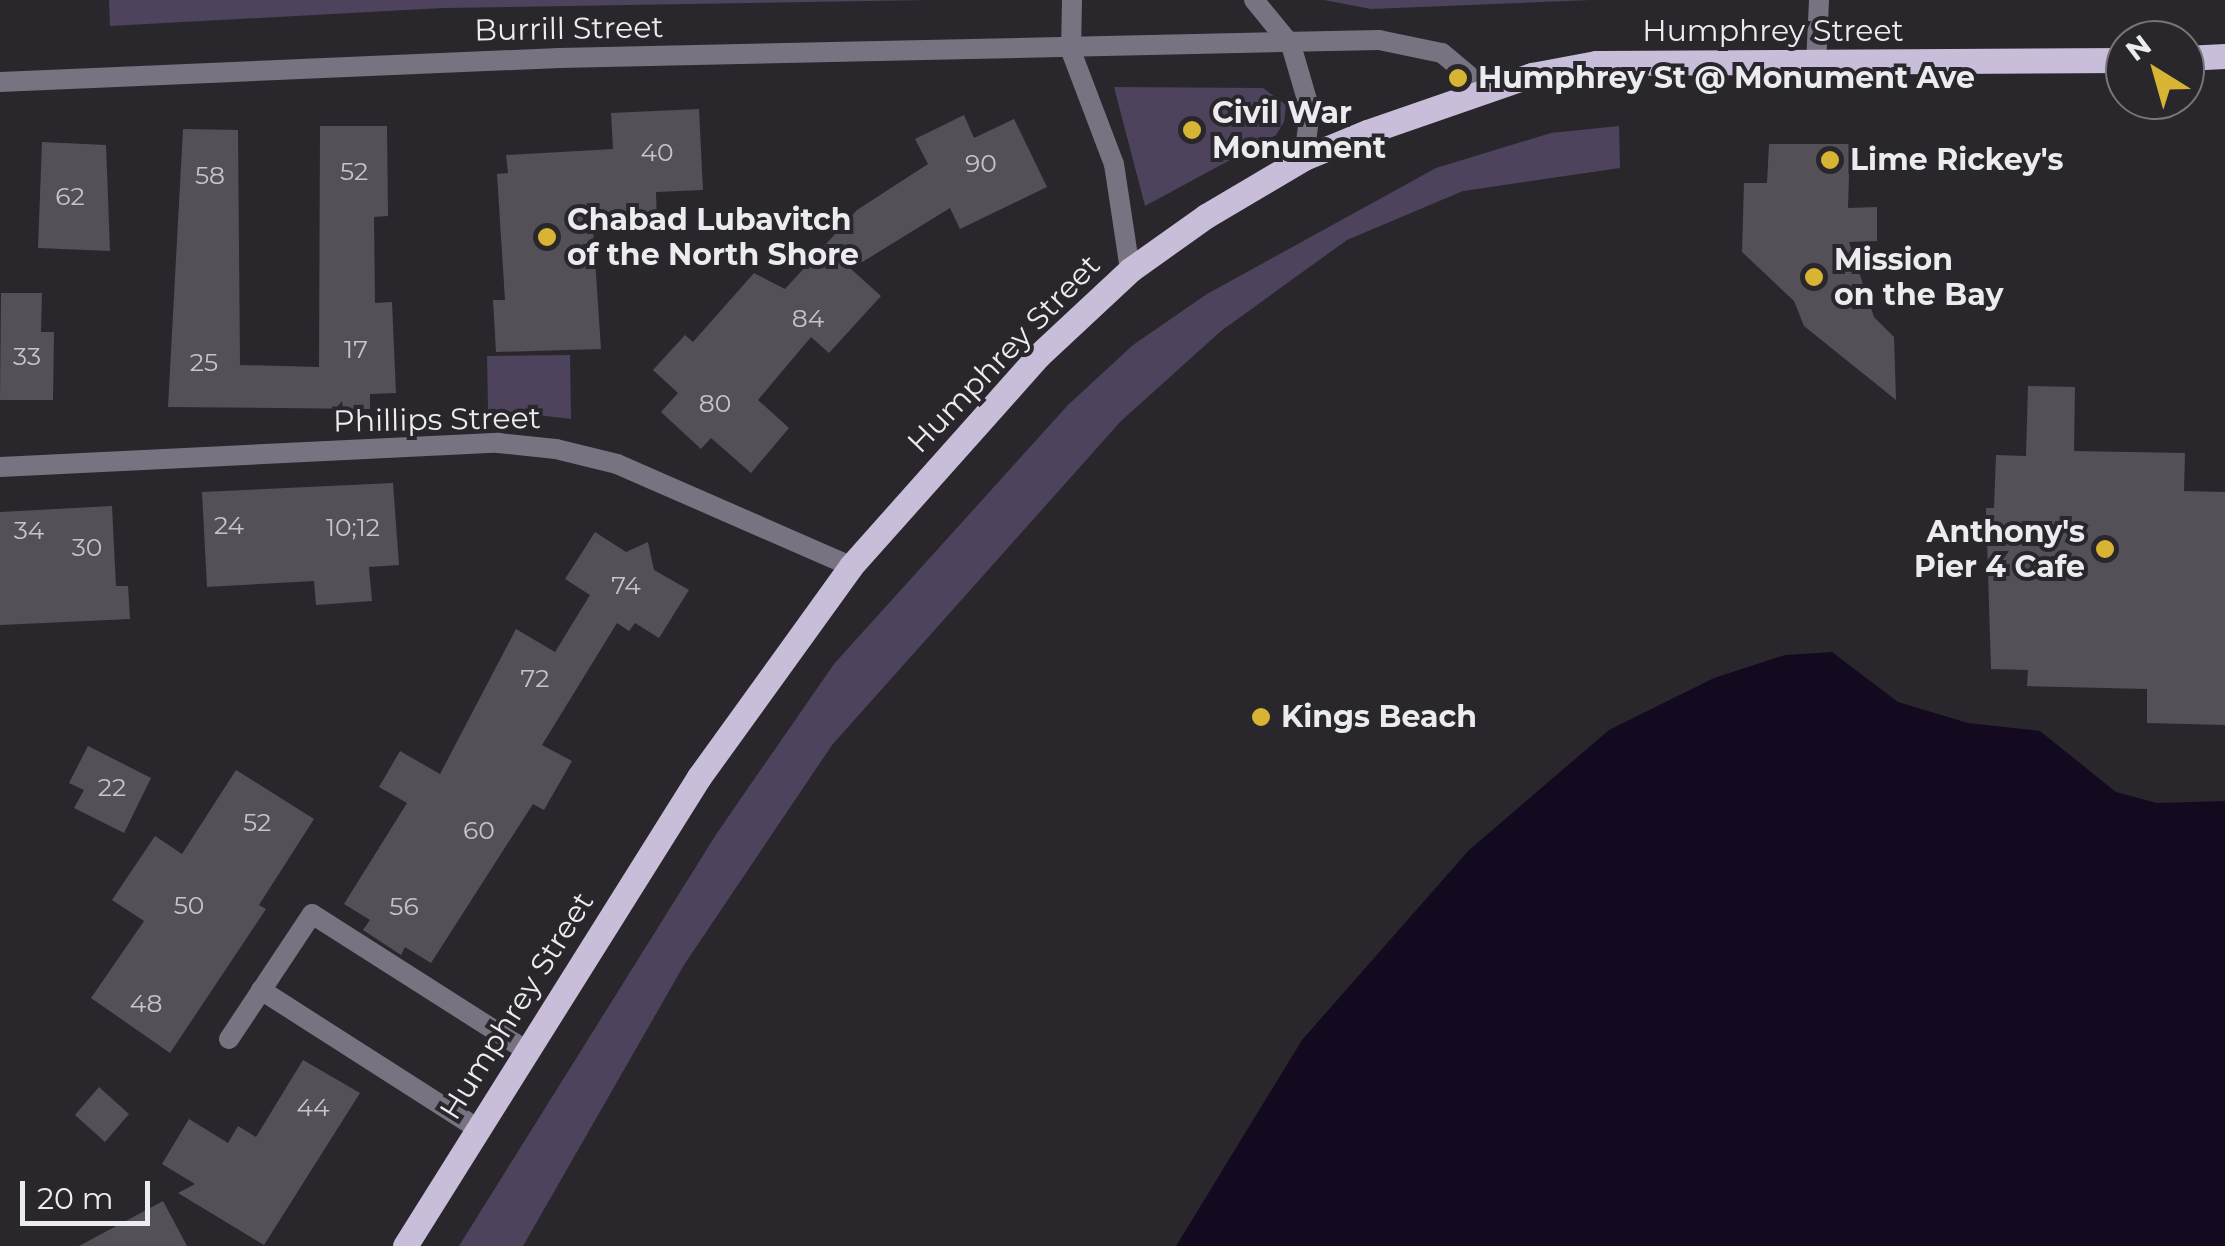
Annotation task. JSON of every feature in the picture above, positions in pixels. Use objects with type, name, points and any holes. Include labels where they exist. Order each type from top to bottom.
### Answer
[{"type":"main road","name":"Humphrey Street","points":[[405,1246],[747,705],[851,566],[1039,355],[1130,270],[1304,158],[1484,89],[1596,63],[2105,60]]},
{"type":"street","points":[[1072,0],[1071,51],[1114,164],[1130,270]]},
{"type":"street","points":[[1254,0],[1292,45],[1310,110],[1304,158]]},
{"type":"street","points":[[1816,64],[1819,0]]},
{"type":"street","name":"Burrill Street","points":[[0,82],[541,58],[1071,51],[1379,40],[1442,53],[1484,89]]},
{"type":"street","name":"Phillips Street","points":[[0,467],[498,444],[556,449],[617,464],[851,566]]},
{"type":"street","points":[[229,1039],[312,914],[526,1051]]},
{"type":"street","points":[[261,990],[478,1129]]},
{"type":"shaded area","points":[[109,0],[929,0],[443,8],[110,26]]},
{"type":"shaded area","points":[[1324,0],[1591,0],[1371,9]]},
{"type":"shaded area","points":[[1114,87],[1263,88],[1286,105],[1284,122],[1276,135],[1145,206]]},
{"type":"shaded area","points":[[1619,126],[1620,168],[1463,191],[1347,240],[1221,331],[1121,421],[832,745],[684,965],[523,1246],[459,1246],[717,833],[834,664],[1068,405],[1133,345],[1207,294],[1436,168],[1551,133]]},
{"type":"shaded area","points":[[570,355],[571,419],[488,409],[487,356]]},
{"type":"shaded area","points":[[1832,652],[1898,702],[1968,723],[2040,731],[2116,792],[2157,803],[2225,801],[2225,1246],[1176,1246],[1302,1040],[1469,850],[1609,730],[1714,678],[1785,655]]},
{"type":"building","name":"Chabad Lubavitch of the North Shore","points":[[699,109],[703,190],[656,192],[657,226],[593,230],[601,349],[496,352],[493,300],[505,300],[497,174],[508,173],[506,155],[613,149],[611,113]]},
{"type":"building","points":[[964,115],[974,138],[1014,119],[1047,187],[960,229],[950,208],[851,269],[881,296],[829,353],[811,337],[758,400],[789,428],[751,473],[711,438],[701,449],[661,412],[678,393],[653,370],[685,335],[693,342],[754,273],[785,289],[857,210],[928,164],[915,139]]},
{"type":"building","points":[[320,126],[387,126],[388,216],[374,217],[375,303],[392,302],[396,393],[370,394],[370,409],[168,407],[183,129],[238,130],[240,365],[319,367]]},
{"type":"building","points":[[42,142],[106,145],[110,251],[38,248]]},
{"type":"building","name":"Mission on the Bay","points":[[1769,144],[1850,144],[1848,208],[1877,207],[1877,241],[1849,242],[1874,317],[1894,337],[1896,400],[1804,326],[1794,301],[1742,252],[1744,183],[1767,183]]},
{"type":"building","points":[[1,293],[42,293],[41,332],[54,332],[53,400],[0,400]]},
{"type":"building","name":"Anthony's Pier 4 Cafe","points":[[2028,386],[2075,387],[2074,451],[2185,453],[2184,491],[2225,492],[2225,725],[2147,723],[2147,689],[2027,686],[2028,670],[1991,669],[1986,508],[1994,508],[1996,455],[2026,456]]},
{"type":"building","points":[[393,483],[399,565],[369,567],[372,601],[316,605],[314,581],[207,587],[202,492]]},
{"type":"building","points":[[112,506],[116,586],[128,586],[130,619],[0,625],[0,512]]},
{"type":"building","points":[[595,532],[626,552],[648,542],[654,570],[689,590],[659,638],[635,623],[629,631],[617,623],[542,745],[572,761],[544,810],[533,804],[431,963],[405,947],[401,955],[363,930],[370,920],[344,904],[407,803],[379,787],[400,751],[440,774],[516,629],[555,652],[590,595],[565,579]]},
{"type":"building","points":[[88,746],[151,778],[124,833],[74,808],[84,790],[69,783]]},
{"type":"building","points":[[236,770],[314,819],[259,905],[266,909],[170,1053],[91,998],[144,921],[112,900],[155,836],[182,854]]},
{"type":"building","points":[[303,1060],[360,1093],[264,1245],[178,1193],[195,1184],[162,1164],[189,1119],[228,1143],[238,1126],[256,1137]]},
{"type":"building","points":[[99,1087],[129,1114],[105,1142],[75,1115]]},
{"type":"building","points":[[163,1201],[187,1246],[79,1246]]},
{"type":"place","name":"Humphrey St @ Monument Ave","points":[[1458,78]]},
{"type":"place","name":"Civil War Monument","points":[[1192,130]]},
{"type":"place","name":"Lime Rickey's","points":[[1830,160]]},
{"type":"place","name":"Chabad Lubavitch of the North Shore","points":[[547,237]]},
{"type":"place","name":"Mission on the Bay","points":[[1814,277]]},
{"type":"place","name":"Anthony's Pier 4 Cafe","points":[[2105,549]]},
{"type":"place","name":"Kings Beach","points":[[1261,717]]}]
